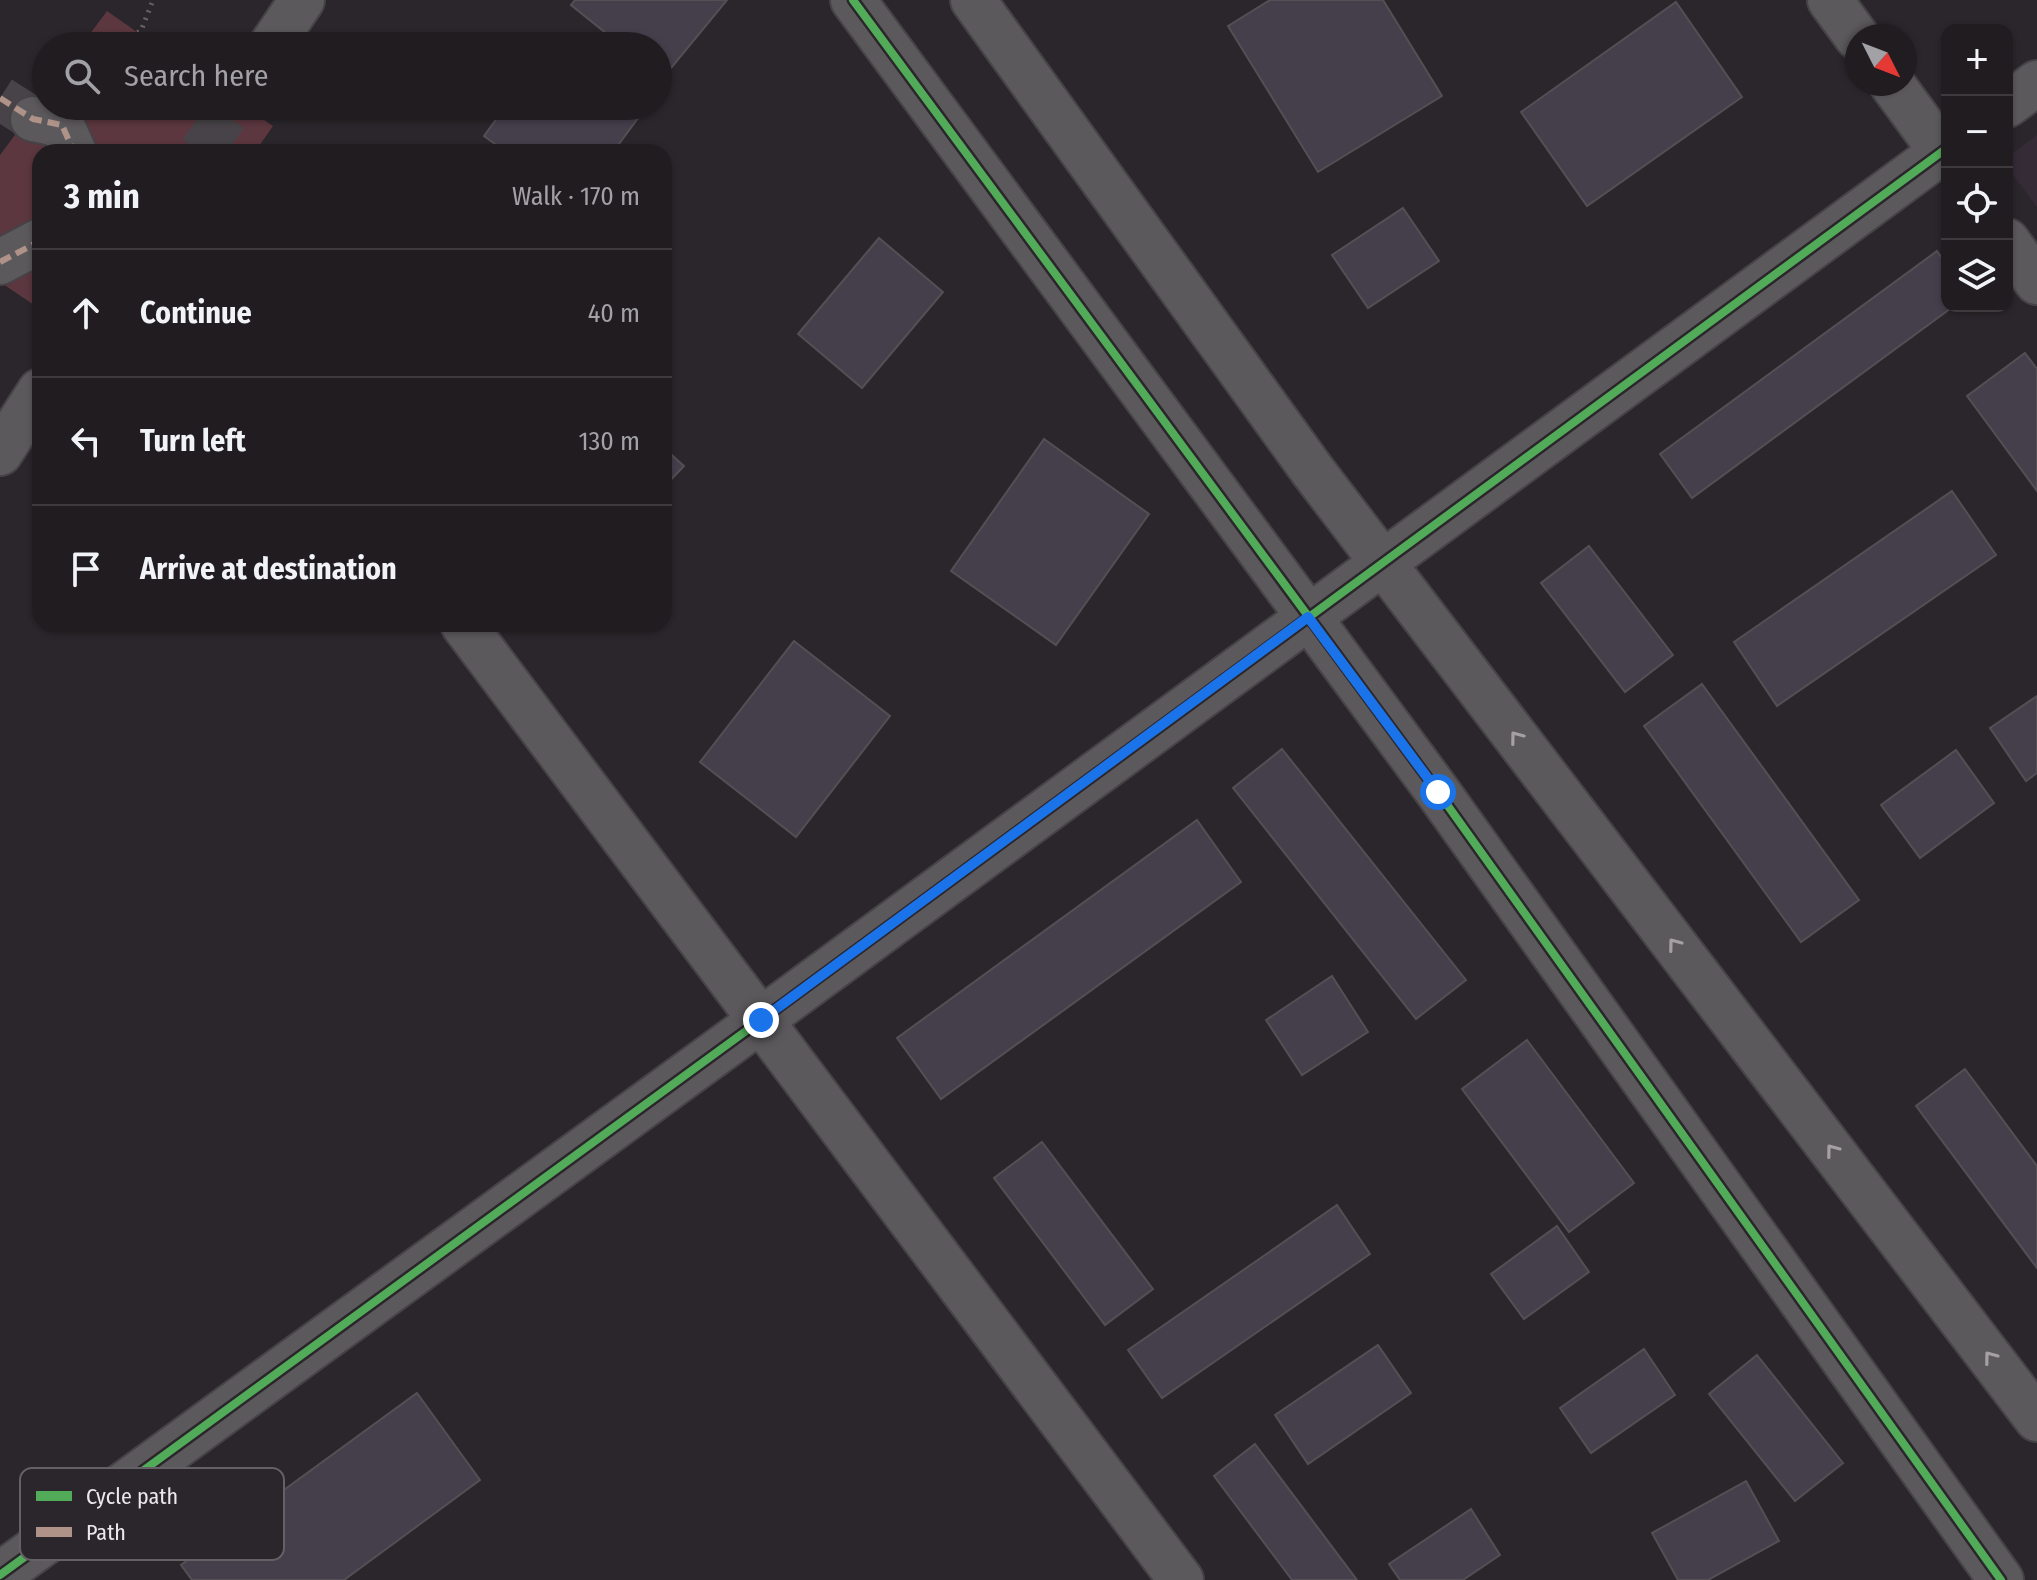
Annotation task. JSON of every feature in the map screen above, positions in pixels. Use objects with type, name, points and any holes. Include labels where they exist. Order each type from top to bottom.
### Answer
[{"type":"street","points":[[280,32],[302,0]]},
{"type":"street","points":[[853,0],[1438,792],[2001,1580]]},
{"type":"street","points":[[973,0],[1312,470],[2037,1419]]},
{"type":"street","points":[[1830,0],[1848,24]]},
{"type":"street","points":[[2013,101],[2037,83]]},
{"type":"street","points":[[1901,96],[1941,148]]},
{"type":"street","points":[[38,120],[62,125],[70,144]]},
{"type":"street","points":[[147,1468],[1941,156]]},
{"type":"street","points":[[0,262],[32,245]]},
{"type":"street","points":[[2013,249],[2037,282]]},
{"type":"street","points":[[0,453],[32,403]]},
{"type":"street","points":[[469,632],[1181,1580]]},
{"type":"street","points":[[0,1575],[21,1560]]},
{"type":"path","points":[[138,32],[153,0]]},
{"type":"shaded area","points":[[107,11],[137,32],[91,32]]},
{"type":"shaded area","points":[[32,112],[32,120],[264,120],[273,126],[261,144],[32,144],[32,304],[0,282],[0,155]]},
{"type":"shaded area","points":[[2037,135],[2037,207],[2013,175],[2013,153]]},
{"type":"building","points":[[575,0],[727,0],[672,67],[672,32],[605,32],[571,5]]},
{"type":"building","points":[[1270,0],[1383,0],[1442,96],[1318,172],[1228,26]]},
{"type":"building","points":[[1676,2],[1742,97],[1587,206],[1521,112]]},
{"type":"building","points":[[496,120],[637,120],[619,144],[495,144],[484,136]]},
{"type":"building","points":[[1403,208],[1439,261],[1368,308],[1332,255]]},
{"type":"building","points":[[879,238],[943,292],[862,388],[798,334]]},
{"type":"building","points":[[1937,251],[1941,257],[1941,312],[1946,312],[1692,498],[1660,454]]},
{"type":"building","points":[[2025,353],[2037,369],[2037,491],[1967,396]]},
{"type":"building","points":[[1044,439],[1149,514],[1056,645],[951,571]]},
{"type":"building","points":[[672,455],[684,466],[672,479]]},
{"type":"building","points":[[1952,491],[1996,555],[1777,706],[1734,642]]},
{"type":"building","points":[[1589,546],[1673,655],[1625,692],[1541,583]]},
{"type":"building","points":[[794,641],[890,716],[796,837],[700,762]]},
{"type":"building","points":[[1702,684],[1859,900],[1801,942],[1644,726]]},
{"type":"building","points":[[2037,696],[2037,773],[2026,781],[1990,728]]},
{"type":"building","points":[[1282,749],[1466,980],[1416,1019],[1233,788]]},
{"type":"building","points":[[1956,750],[1994,803],[1920,858],[1881,805]]},
{"type":"building","points":[[1197,820],[1241,882],[941,1099],[897,1038]]},
{"type":"building","points":[[1332,976],[1368,1032],[1302,1075],[1266,1020]]},
{"type":"building","points":[[1527,1040],[1634,1183],[1569,1232],[1462,1089]]},
{"type":"building","points":[[1965,1069],[2037,1166],[2037,1268],[1916,1106]]},
{"type":"building","points":[[1042,1142],[1153,1289],[1105,1325],[994,1178]]},
{"type":"building","points":[[1337,1205],[1370,1254],[1162,1398],[1128,1350]]},
{"type":"building","points":[[1557,1226],[1589,1272],[1524,1319],[1491,1274]]},
{"type":"building","points":[[1378,1345],[1411,1393],[1308,1464],[1275,1415]]},
{"type":"building","points":[[1644,1349],[1675,1395],[1591,1453],[1560,1408]]},
{"type":"building","points":[[1757,1355],[1843,1463],[1795,1501],[1709,1394]]},
{"type":"building","points":[[417,1393],[480,1480],[344,1580],[192,1580],[181,1565],[188,1560],[284,1560],[284,1490]]},
{"type":"building","points":[[1255,1444],[1357,1580],[1292,1580],[1214,1476]]},
{"type":"building","points":[[1746,1481],[1779,1541],[1708,1580],[1678,1580],[1652,1533]]},
{"type":"building","points":[[1471,1509],[1500,1555],[1463,1580],[1400,1580],[1389,1564]]},
{"type":"tunnel","points":[[0,98],[32,118]]},
{"type":"tunnel","points":[[206,144],[223,120]]},
{"type":"marked path","points":[[0,98],[32,118]]},
{"type":"marked path","points":[[38,120],[62,125],[70,144]]},
{"type":"marked path","points":[[0,262],[32,245]]},
{"type":"cycle path","points":[[853,0],[1438,792],[2001,1580]]},
{"type":"cycle path","points":[[147,1468],[1941,152]]},
{"type":"cycle path","points":[[0,1575],[21,1560]]},
{"type":"route","points":[[761,1020],[1308,617],[1438,792]]}]
